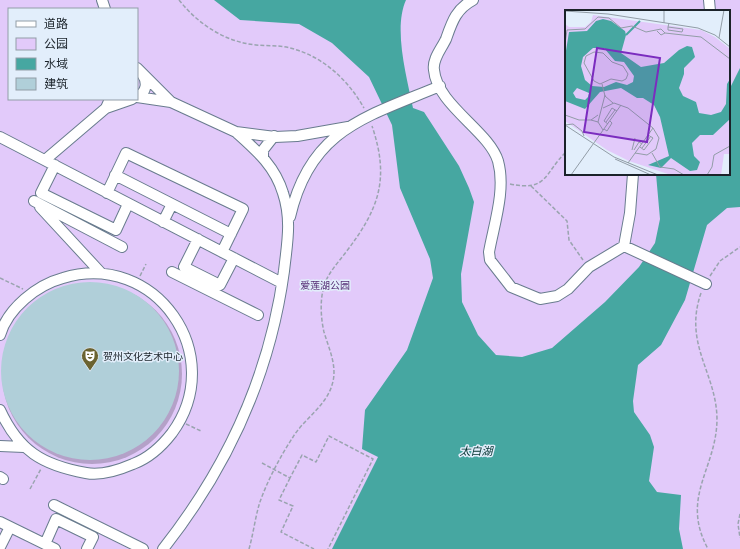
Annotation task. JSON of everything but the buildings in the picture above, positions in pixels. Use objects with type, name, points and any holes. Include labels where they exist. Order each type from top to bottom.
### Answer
[{"type":"street","points":[[472,0],[459,10],[453,18],[443,46],[436,58],[434,69],[440,86],[459,114],[491,147],[497,160],[502,182],[488,252],[490,260],[511,288],[540,299],[557,296],[568,289],[589,268],[624,246],[630,213],[633,175]]},
{"type":"street","points":[[709,0],[710,10]]},
{"type":"street","points":[[138,96],[146,88],[145,80],[139,72]]},
{"type":"street","points":[[139,72],[171,102]]},
{"type":"street","points":[[163,549],[189,516],[209,484],[245,413],[268,348],[282,283],[289,221],[301,181],[317,154],[348,127],[369,116],[440,86]]},
{"type":"street","points":[[138,97],[171,102],[236,132],[263,157],[279,180],[284,193],[289,221]]},
{"type":"street","points":[[45,160],[108,103],[126,100]]},
{"type":"street","points":[[236,132],[274,136],[303,135],[348,127]]},
{"type":"street","points":[[303,135],[312,141],[316,147],[317,154]]},
{"type":"street","points":[[263,157],[263,150],[274,136]]},
{"type":"street","points":[[0,137],[282,283]]},
{"type":"street","points":[[107,193],[126,153],[243,210],[222,252]]},
{"type":"street","points":[[55,165],[39,198],[34,201],[101,273]]},
{"type":"street","points":[[115,175],[231,234]]},
{"type":"street","points":[[279,180],[290,185],[301,181]]},
{"type":"street","points":[[39,198],[116,230],[128,204]]},
{"type":"street","points":[[39,198],[122,247]]},
{"type":"street","points":[[163,222],[172,204]]},
{"type":"street","points":[[198,239],[184,267],[220,285],[234,258]]},
{"type":"street","points":[[624,246],[706,284]]},
{"type":"street","points":[[172,272],[258,315]]},
{"type":"street","points":[[0,335],[14,311],[31,293],[53,281],[70,276],[101,273],[118,276],[137,284],[156,296],[175,316],[187,341],[192,368],[190,395],[181,421],[164,443],[142,460],[117,471],[89,474],[62,469],[45,461],[24,447],[8,428],[0,410]]},
{"type":"street","points":[[0,446],[24,447]]},
{"type":"street","points":[[54,505],[143,549]]},
{"type":"street","points":[[45,544],[56,520],[92,537],[87,549]]},
{"type":"street","points":[[0,522],[55,549]]},
{"type":"street","points":[[5,549],[0,547],[10,527]]},
{"type":"path","points":[[179,0],[195,18],[215,32],[236,41],[256,45],[290,48],[306,53],[328,66],[344,79],[369,116],[380,156],[381,174],[378,194],[364,227],[327,277],[321,300],[324,330],[334,371],[332,385],[325,401],[310,416],[293,437],[276,470],[259,506],[249,549]]},
{"type":"path","points":[[502,182],[524,187],[531,186],[545,180],[555,162],[565,153]]},
{"type":"path","points":[[531,186],[567,221],[569,240],[589,268]]},
{"type":"path","points":[[708,549],[704,541],[697,513],[697,498],[713,446],[717,424],[717,404],[698,349],[696,334],[701,295],[706,284],[720,261],[740,247]]},
{"type":"path","points":[[137,284],[146,264]]},
{"type":"path","points":[[0,278],[31,293]]},
{"type":"path","points":[[181,421],[201,431]]},
{"type":"path","points":[[314,549],[281,532],[293,506],[279,500],[302,455],[316,462],[328,436],[373,459],[328,549]]},
{"type":"path","points":[[30,489],[45,461]]},
{"type":"path","points":[[262,463],[290,478]]},
{"type":"path","points":[[740,514],[738,524],[740,538]]},
{"type":"green space","name":"爱莲湖公园","points":[[0,0],[740,0],[740,549],[0,549]]},
{"type":"water","name":"太白湖","points":[[214,0],[406,0],[402,12],[401,39],[402,54],[413,108],[424,112],[459,166],[474,202],[461,274],[462,302],[478,335],[496,355],[522,357],[552,348],[605,302],[639,267],[655,243],[660,219],[656,175],[730,175],[730,88],[740,68],[740,207],[727,208],[707,225],[685,300],[661,345],[638,365],[633,401],[634,412],[650,435],[654,447],[649,481],[657,492],[681,495],[679,529],[683,549],[332,549],[378,457],[362,449],[365,410],[407,350],[433,278],[430,259],[400,188],[392,125],[369,77],[332,43],[299,24],[240,20]]},
{"type":"place","name":"贺州文化艺术中心","points":[[90,371]]}]
